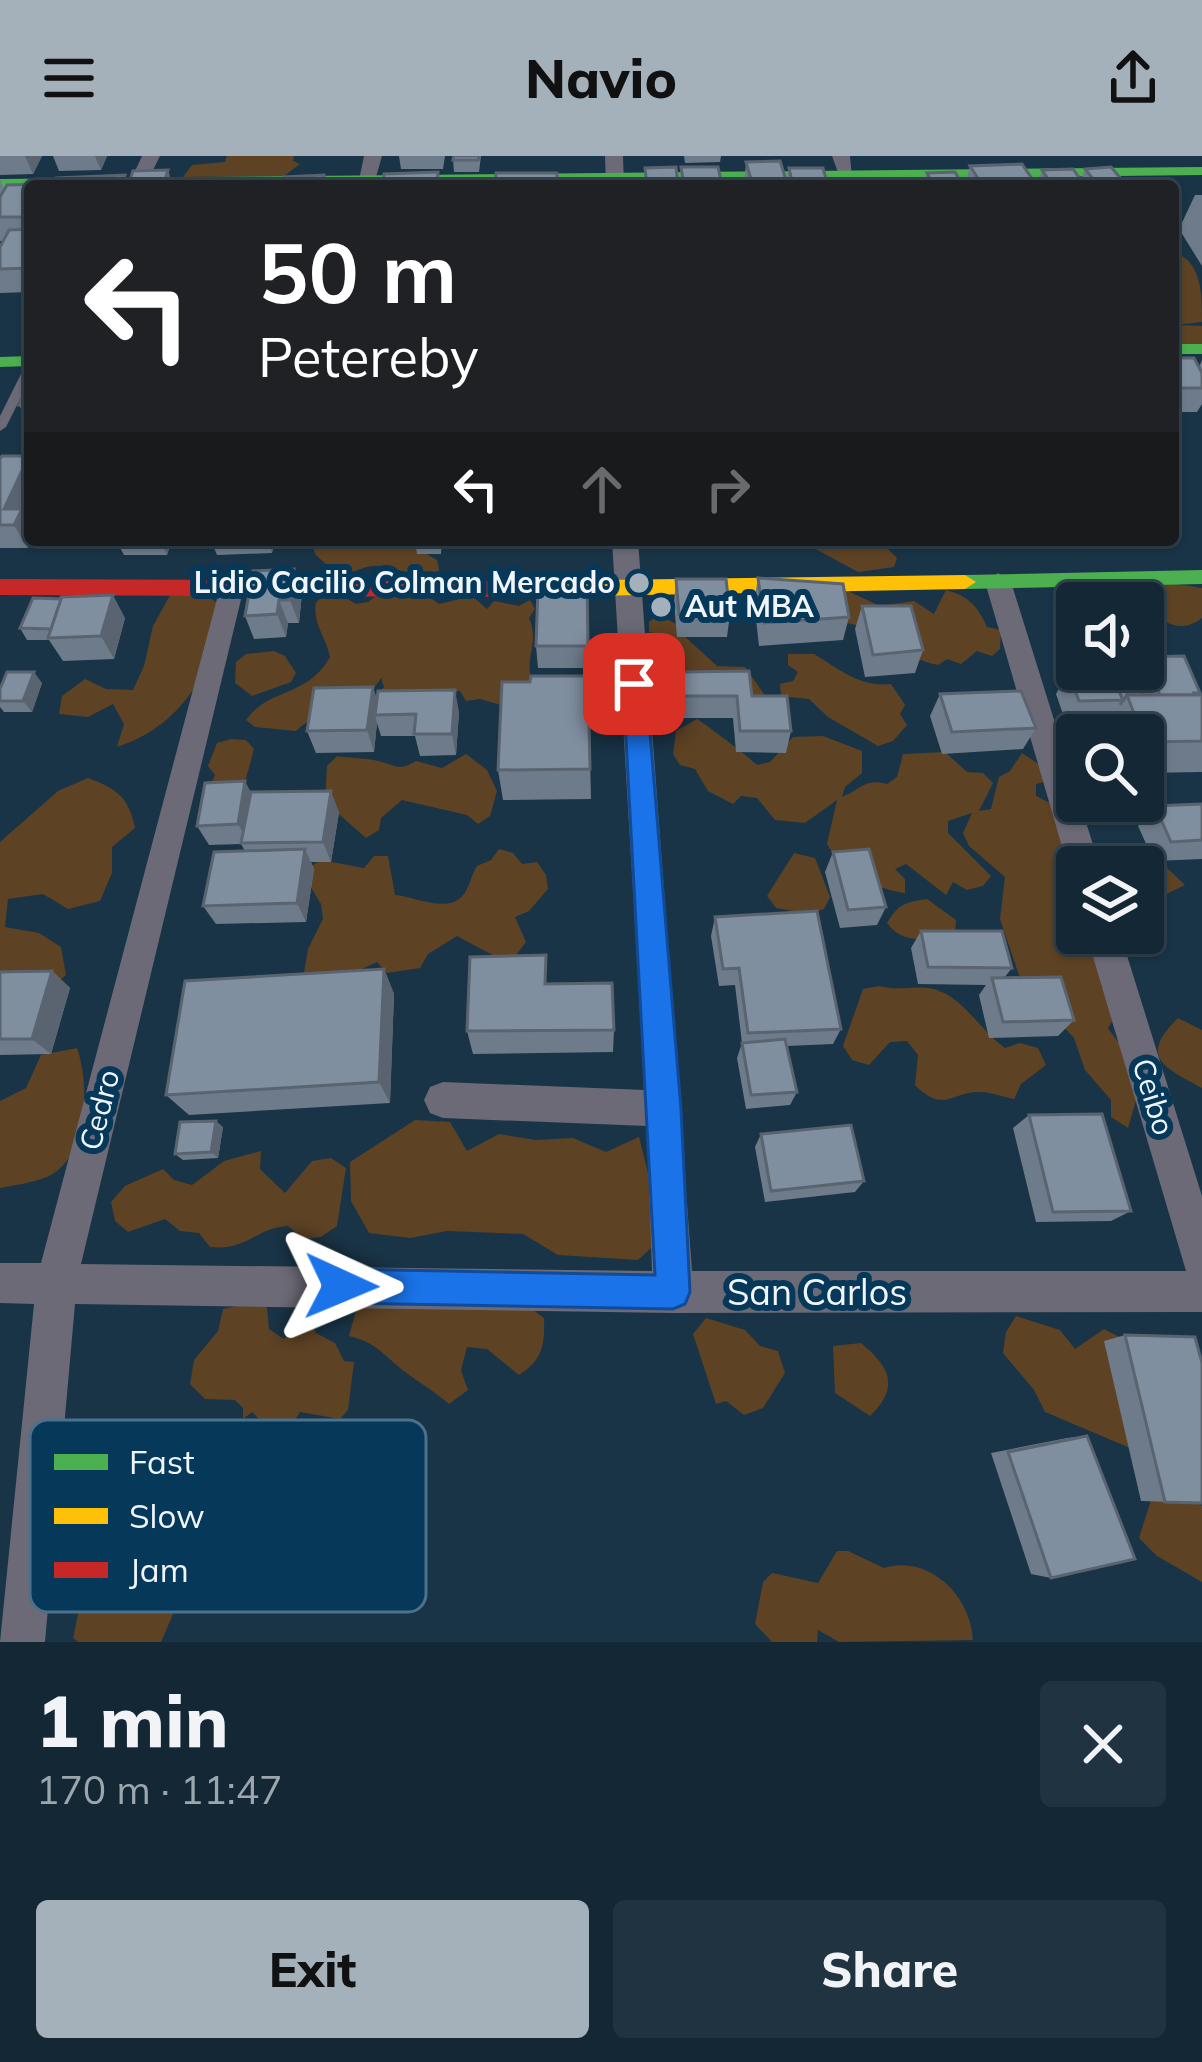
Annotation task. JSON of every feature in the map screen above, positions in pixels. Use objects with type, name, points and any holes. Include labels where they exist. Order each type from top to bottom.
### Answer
[{"type":"street","points":[[39,180],[145,169],[615,173],[1077,164],[1202,171]]},
{"type":"street","points":[[625,546],[665,1109],[673,1292]]},
{"type":"street","points":[[0,587],[628,589],[1202,577]]},
{"type":"street","points":[[998,581],[1078,846]]},
{"type":"street","name":"Cedro","points":[[43,1420],[57,1280],[231,587]]},
{"type":"street","name":"Ceibo","points":[[1109,954],[1202,1261]]},
{"type":"street","points":[[443,1100],[665,1109]]},
{"type":"street","name":"San Carlos","points":[[0,1282],[673,1292],[1202,1291]]},
{"type":"street","name":"Cedro","points":[[22,1642],[30,1559]]},
{"type":"lane","points":[[0,427],[24,377]]},
{"type":"shaded area","points":[[227,156],[294,156],[293,161],[300,164],[284,176],[183,177],[192,165],[225,162]]},
{"type":"shaded area","points":[[1179,254],[1195,270],[1202,322],[1179,325]]},
{"type":"shaded area","points":[[1179,325],[1202,326],[1202,352],[1179,353]]},
{"type":"shaded area","points":[[313,546],[412,546],[437,560],[441,578],[369,566],[342,579],[315,554]]},
{"type":"shaded area","points":[[810,546],[885,546],[897,558],[894,567],[858,572]]},
{"type":"shaded area","points":[[1164,582],[1202,588],[1202,618],[1183,626],[1164,621]]},
{"type":"shaded area","points":[[175,586],[199,589],[216,602],[211,650],[192,692],[177,710],[140,738],[117,747],[124,724],[113,704],[88,717],[59,714],[62,696],[85,679],[106,689],[133,690],[153,626]]},
{"type":"shaded area","points":[[837,586],[880,606],[914,601],[934,614],[946,590],[954,592],[971,603],[987,627],[1001,630],[1000,649],[992,656],[977,651],[961,664],[947,659],[938,665],[925,662],[869,630],[840,622]]},
{"type":"shaded area","points":[[387,588],[439,604],[472,596],[487,609],[494,601],[519,606],[530,600],[535,609],[529,618],[532,682],[508,707],[480,699],[466,701],[460,691],[381,705],[376,696],[384,687],[381,678],[364,696],[296,731],[255,727],[246,720],[265,702],[311,679],[330,657],[316,602],[331,594],[356,604],[368,602]]},
{"type":"shaded area","points":[[658,615],[681,626],[683,635],[717,666],[745,667],[764,694],[740,697],[667,687],[655,680],[644,661],[680,657],[673,638],[649,632],[649,622]]},
{"type":"shaded area","points":[[274,651],[285,656],[296,673],[291,682],[252,696],[235,683],[236,662],[246,654]]},
{"type":"shaded area","points":[[788,654],[814,654],[859,680],[891,684],[905,705],[900,714],[907,725],[893,741],[878,746],[828,717],[809,699],[781,696],[780,684],[793,681],[798,672],[788,665]]},
{"type":"shaded area","points":[[697,719],[757,765],[770,762],[793,737],[823,736],[862,751],[862,773],[845,787],[842,797],[897,777],[903,754],[945,752],[967,772],[983,773],[993,783],[979,811],[991,809],[999,777],[1010,771],[1022,753],[1046,769],[1048,781],[1036,784],[1036,796],[1050,803],[1065,846],[1056,846],[1056,954],[1103,954],[1107,974],[1101,986],[1113,1001],[1116,1015],[1108,1028],[1118,1042],[1135,1051],[1137,1097],[1128,1128],[1111,1117],[1111,1100],[1085,1070],[1074,1038],[1021,981],[1000,919],[1005,877],[969,846],[963,833],[972,813],[948,821],[948,833],[991,876],[983,886],[967,890],[953,882],[946,895],[906,864],[895,869],[905,879],[905,893],[883,888],[850,870],[827,844],[837,800],[805,823],[775,820],[757,798],[741,796],[733,804],[708,791],[695,769],[680,765],[673,754],[676,731]]},
{"type":"shaded area","points":[[246,740],[254,749],[245,782],[205,798],[215,775],[208,766],[217,743]]},
{"type":"shaded area","points":[[466,754],[487,770],[497,791],[490,816],[478,824],[467,815],[402,800],[381,818],[379,830],[366,838],[325,802],[327,766],[337,756],[401,767],[416,761],[442,768]]},
{"type":"shaded area","points":[[88,778],[120,796],[135,828],[112,847],[112,873],[100,901],[68,909],[43,894],[8,899],[5,927],[39,933],[61,947],[66,975],[39,998],[0,988],[0,842],[58,791]]},
{"type":"shaded area","points":[[499,849],[513,853],[522,864],[537,862],[548,889],[529,911],[515,917],[526,942],[509,964],[457,936],[428,954],[420,968],[387,973],[377,962],[362,969],[340,992],[300,996],[308,949],[323,919],[321,904],[307,881],[308,868],[321,860],[364,868],[374,856],[388,856],[395,895],[450,903],[464,894],[477,866],[491,860]]},
{"type":"shaded area","points":[[794,853],[815,858],[830,897],[824,909],[809,914],[776,908],[767,896]]},
{"type":"shaded area","points":[[1164,865],[1185,885],[1164,895]]},
{"type":"shaded area","points":[[927,899],[956,920],[955,933],[910,938],[887,923],[903,905]]},
{"type":"shaded area","points":[[863,989],[940,991],[1005,1048],[1020,1043],[1038,1048],[1046,1065],[1021,1084],[1014,1099],[972,1092],[941,1100],[915,1085],[918,1055],[907,1041],[890,1042],[869,1065],[852,1060],[843,1046]]},
{"type":"shaded area","points":[[1178,1018],[1202,1030],[1202,1088],[1161,1061],[1159,1043]]},
{"type":"shaded area","points":[[77,1048],[84,1081],[83,1120],[71,1154],[47,1177],[0,1188],[0,1101],[26,1088],[41,1055]]},
{"type":"shaded area","points":[[415,1120],[450,1122],[467,1151],[499,1134],[536,1140],[573,1138],[606,1152],[639,1137],[664,1236],[638,1260],[558,1255],[523,1234],[447,1231],[410,1238],[369,1233],[351,1201],[350,1162]]},
{"type":"shaded area","points":[[261,1151],[260,1169],[285,1193],[312,1161],[331,1158],[346,1168],[337,1226],[321,1237],[303,1239],[288,1226],[243,1243],[210,1247],[199,1233],[180,1231],[165,1219],[128,1232],[115,1221],[111,1202],[125,1186],[163,1169],[174,1180],[192,1185],[224,1161]]},
{"type":"shaded area","points":[[369,1298],[528,1306],[544,1318],[543,1344],[533,1364],[519,1375],[487,1349],[467,1347],[461,1370],[468,1390],[449,1404],[377,1348],[349,1336],[355,1314]]},
{"type":"shaded area","points":[[261,1301],[267,1308],[269,1329],[284,1339],[307,1315],[316,1333],[335,1343],[344,1361],[354,1362],[348,1410],[340,1419],[300,1412],[295,1420],[260,1420],[252,1412],[243,1419],[243,1408],[235,1400],[205,1399],[190,1384],[194,1360],[218,1331],[223,1309]]},
{"type":"shaded area","points":[[1016,1316],[1060,1330],[1075,1349],[1104,1329],[1125,1340],[1130,1448],[1045,1412],[1034,1390],[1003,1353],[1006,1332]]},
{"type":"shaded area","points":[[706,1318],[745,1330],[760,1346],[778,1351],[785,1373],[763,1408],[744,1415],[726,1401],[716,1404],[693,1334]]},
{"type":"shaded area","points":[[861,1343],[879,1360],[888,1378],[885,1396],[870,1416],[835,1393],[833,1346]]},
{"type":"shaded area","points":[[1177,1480],[1202,1506],[1202,1582],[1157,1556],[1139,1538],[1152,1497]]},
{"type":"shaded area","points":[[837,1551],[848,1551],[884,1568],[900,1565],[931,1573],[956,1594],[973,1640],[839,1642],[818,1630],[817,1642],[772,1642],[755,1624],[763,1582],[772,1573],[818,1583]]},
{"type":"shaded area","points":[[79,1612],[174,1612],[161,1642],[78,1642],[73,1638]]},
{"type":"building","points":[[454,156],[479,156],[478,160],[453,160]]},
{"type":"building","points":[[780,161],[786,180],[751,180],[746,162]]},
{"type":"building","points":[[1022,164],[1033,180],[979,180],[970,166]]},
{"type":"building","points":[[676,167],[677,180],[646,180],[645,168]]},
{"type":"building","points":[[681,167],[718,167],[721,180],[683,180]]},
{"type":"building","points":[[1111,167],[1122,180],[1094,180],[1085,169]]},
{"type":"building","points":[[789,168],[823,168],[826,180],[792,180]]},
{"type":"building","points":[[1073,169],[1081,180],[1049,180],[1042,170]]},
{"type":"building","points":[[168,170],[165,180],[130,180],[133,171]]},
{"type":"building","points":[[438,172],[437,180],[384,180],[384,174]]},
{"type":"building","points":[[955,172],[960,180],[931,180],[927,173]]},
{"type":"building","points":[[496,173],[557,173],[557,180],[495,180]]},
{"type":"building","points":[[125,175],[124,180],[56,178]]},
{"type":"building","points":[[324,175],[324,180],[284,180]]},
{"type":"building","points":[[7,185],[24,185],[24,217],[0,217],[0,197]]},
{"type":"building","points":[[24,229],[24,268],[0,269],[0,247],[9,230]]},
{"type":"building","points":[[1179,358],[1194,358],[1202,373],[1202,388],[1179,388]]},
{"type":"building","points":[[24,456],[24,467],[4,509],[22,509],[14,525],[0,525],[0,459]]},
{"type":"building","points":[[294,569],[290,600],[279,600],[277,614],[245,616],[253,571]]},
{"type":"building","points":[[758,578],[843,584],[849,617],[764,623]]},
{"type":"building","points":[[676,579],[726,579],[730,614],[679,614]]},
{"type":"building","points":[[538,588],[587,588],[588,646],[536,646]]},
{"type":"building","points":[[113,595],[101,636],[48,638],[61,597]]},
{"type":"building","points":[[33,598],[61,599],[51,629],[20,628]]},
{"type":"building","points":[[862,606],[911,606],[923,650],[873,655]]},
{"type":"building","points":[[1164,656],[1184,656],[1200,693],[1160,695]]},
{"type":"building","points":[[749,671],[752,696],[787,696],[791,731],[740,731],[737,696],[683,696],[681,672]]},
{"type":"building","points":[[7,672],[34,672],[23,701],[0,701]]},
{"type":"building","points":[[531,676],[588,676],[590,769],[498,770],[502,682],[530,682]]},
{"type":"building","points":[[373,687],[367,730],[307,731],[314,688]]},
{"type":"building","points":[[455,690],[452,734],[414,734],[416,714],[375,715],[378,691]]},
{"type":"building","points":[[1075,690],[1119,690],[1123,700],[1079,701]]},
{"type":"building","points":[[1119,690],[1141,690],[1143,695],[1127,695],[1120,705]]},
{"type":"building","points":[[1021,691],[1036,728],[952,732],[940,694]]},
{"type":"building","points":[[1127,695],[1202,695],[1202,741],[1164,742],[1164,714],[1134,714]]},
{"type":"building","points":[[245,781],[238,824],[197,826],[205,783]]},
{"type":"building","points":[[331,791],[323,842],[241,843],[251,792]]},
{"type":"building","points":[[1202,804],[1202,840],[1171,842],[1162,822],[1164,806]]},
{"type":"building","points":[[305,849],[297,903],[203,906],[214,852]]},
{"type":"building","points":[[869,849],[886,907],[848,910],[833,852]]},
{"type":"building","points":[[817,911],[841,1029],[748,1033],[739,968],[723,969],[715,917]]},
{"type":"building","points":[[921,931],[1002,931],[1012,968],[928,967]]},
{"type":"building","points":[[546,955],[545,984],[612,983],[614,1030],[467,1031],[470,957]]},
{"type":"building","points":[[384,969],[379,1082],[166,1095],[185,981]]},
{"type":"building","points":[[52,971],[32,1039],[0,1039],[0,972]]},
{"type":"building","points":[[1061,977],[1074,1020],[1003,1022],[992,978]]},
{"type":"building","points":[[785,1039],[797,1092],[751,1095],[742,1043]]},
{"type":"building","points":[[1102,1114],[1131,1211],[1053,1212],[1029,1115]]},
{"type":"building","points":[[216,1121],[211,1152],[175,1154],[180,1122]]},
{"type":"building","points":[[851,1125],[864,1181],[771,1191],[761,1134]]},
{"type":"building","points":[[1125,1335],[1195,1337],[1202,1363],[1202,1503],[1165,1502]]},
{"type":"building","points":[[1087,1436],[1135,1559],[1051,1578],[1008,1452]]},
{"type":"traffic: fast","points":[[370,180],[1202,171]]},
{"type":"traffic: fast","points":[[0,184],[24,184]]},
{"type":"traffic: fast","points":[[1179,349],[1202,349]]},
{"type":"traffic: fast","points":[[0,362],[24,361]]},
{"type":"traffic: fast","points":[[965,582],[1202,577]]},
{"type":"traffic: slow","points":[[533,589],[965,582]]},
{"type":"traffic: jam","points":[[0,587],[533,589]]},
{"type":"place","name":"Lidio Cacilio Colman Mercado","points":[[639,583]]},
{"type":"place","name":"Aut MBA","points":[[661,607]]},
{"type":"route","points":[[341,1286],[673,1292],[665,1109],[634,684]]}]
